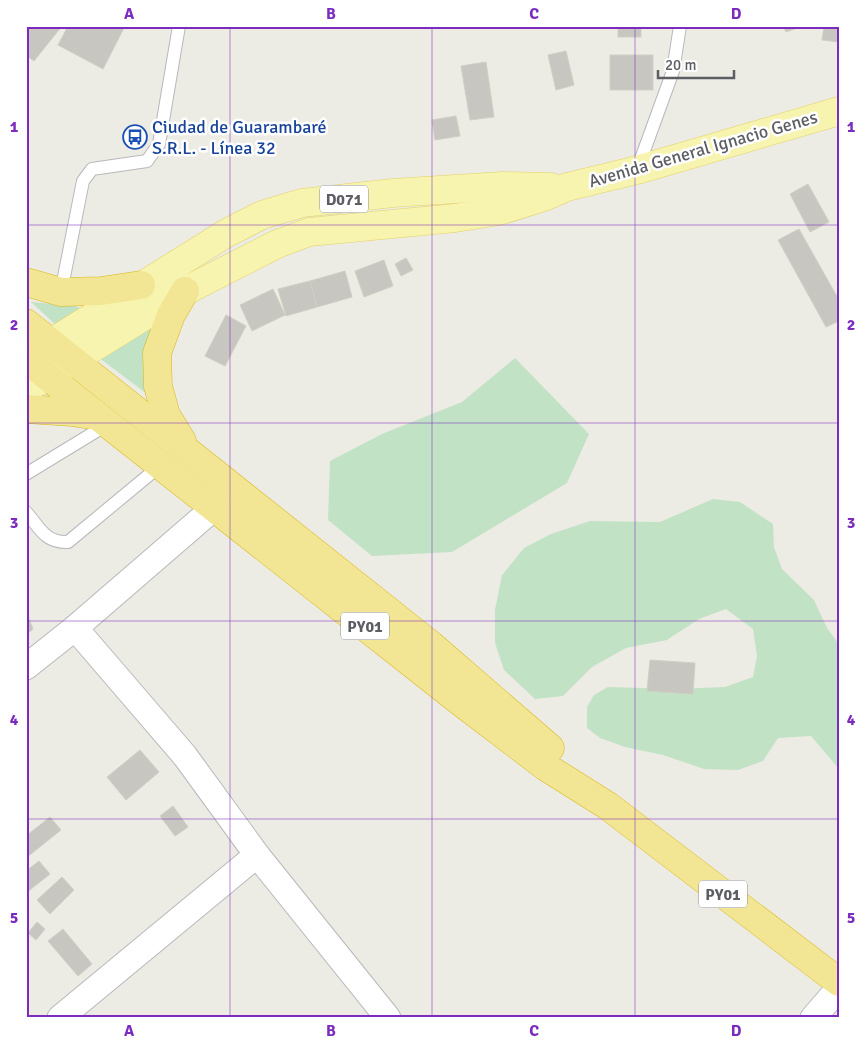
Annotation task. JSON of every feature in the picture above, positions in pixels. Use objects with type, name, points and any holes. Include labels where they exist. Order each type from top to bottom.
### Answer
[{"type":"highway","points":[[26,282],[61,292],[101,292],[141,285]]},
{"type":"highway","points":[[185,291],[171,315],[157,353],[158,386],[166,414],[191,455]]},
{"type":"highway","name":"PY01","points":[[26,323],[431,646],[562,759],[608,806]]},
{"type":"highway","name":"PY01","points":[[26,358],[36,383],[103,420],[546,767],[608,806],[839,982]]},
{"type":"highway","points":[[26,409],[72,412],[103,420]]},
{"type":"main road","name":"Avenida General Ignacio Genes","points":[[72,361],[185,291],[277,244],[309,232],[455,218],[499,211],[544,197],[567,187],[638,170],[839,111]]},
{"type":"main road","name":"Avenida General Ignacio Genes","points":[[52,343],[141,285],[262,215],[302,203],[394,193],[502,186],[567,187]]},
{"type":"main road","name":"D071","points":[[26,358],[52,343]]},
{"type":"main road","name":"D071","points":[[36,383],[72,361]]},
{"type":"street","points":[[26,667],[75,628],[215,507]]},
{"type":"street","points":[[75,628],[185,756],[257,854],[388,1018]]},
{"type":"street","points":[[60,1018],[257,854]]},
{"type":"street","points":[[813,1018],[839,988]]},
{"type":"lane","points":[[61,292],[83,181],[92,169],[147,161],[159,144],[179,26]]},
{"type":"lane","points":[[638,170],[673,71],[680,26]]},
{"type":"lane","points":[[26,474],[103,420]]},
{"type":"lane","points":[[26,512],[50,540],[68,542],[160,465]]},
{"type":"green space","points":[[31,302],[75,306],[82,309],[57,326]]},
{"type":"green space","points":[[159,319],[147,394],[98,357]]},
{"type":"green space","points":[[515,358],[589,434],[567,483],[452,552],[372,556],[328,520],[330,461],[382,434],[462,402]]},
{"type":"green space","points":[[713,499],[740,502],[773,524],[774,547],[782,569],[814,600],[827,628],[839,644],[839,769],[811,736],[778,738],[763,761],[738,770],[704,769],[663,755],[625,747],[600,738],[587,728],[587,707],[594,695],[608,687],[674,689],[725,687],[753,677],[757,656],[753,629],[726,609],[699,619],[667,640],[626,648],[592,667],[563,696],[535,699],[504,670],[495,643],[495,610],[502,575],[524,548],[551,534],[590,521],[660,522]]},
{"type":"building","points":[[26,26],[62,26],[34,61],[26,55]]},
{"type":"building","points":[[68,26],[125,26],[103,69],[58,45]]},
{"type":"building","points":[[618,26],[641,26],[641,37],[618,37]]},
{"type":"building","points":[[783,26],[803,26],[786,32]]},
{"type":"building","points":[[824,26],[839,26],[839,42],[822,40]]},
{"type":"building","points":[[566,51],[574,85],[556,90],[548,55]]},
{"type":"building","points":[[610,55],[653,55],[653,90],[610,90]]},
{"type":"building","points":[[486,62],[494,117],[470,120],[461,66]]},
{"type":"building","points":[[456,116],[460,136],[435,140],[432,120]]},
{"type":"building","points":[[808,184],[829,222],[810,232],[790,194]]},
{"type":"building","points":[[799,229],[839,300],[839,321],[826,327],[778,240]]},
{"type":"building","points":[[406,258],[413,270],[401,276],[395,264]]},
{"type":"building","points":[[384,260],[393,286],[364,297],[355,271]]},
{"type":"building","points":[[345,271],[352,297],[317,307],[310,281]]},
{"type":"building","points":[[310,281],[317,307],[286,316],[278,289]]},
{"type":"building","points":[[273,289],[285,315],[252,331],[240,305]]},
{"type":"building","points":[[226,315],[246,326],[225,366],[205,356]]},
{"type":"building","points":[[26,612],[33,629],[26,635]]},
{"type":"building","points":[[650,660],[695,663],[693,694],[647,691]]},
{"type":"building","points":[[140,750],[159,772],[126,800],[107,777]]},
{"type":"building","points":[[173,806],[188,827],[175,836],[160,816]]},
{"type":"building","points":[[50,817],[61,830],[26,858],[26,836]]},
{"type":"building","points":[[39,861],[50,874],[26,893],[26,871]]},
{"type":"building","points":[[62,877],[74,890],[50,914],[37,900]]},
{"type":"building","points":[[37,922],[45,929],[36,940],[28,933]]},
{"type":"building","points":[[63,929],[92,964],[78,976],[48,941]]},
{"type":"place","name":"Ciudad de Guarambaré S.R.L. - Línea 32","points":[[135,137]]}]
